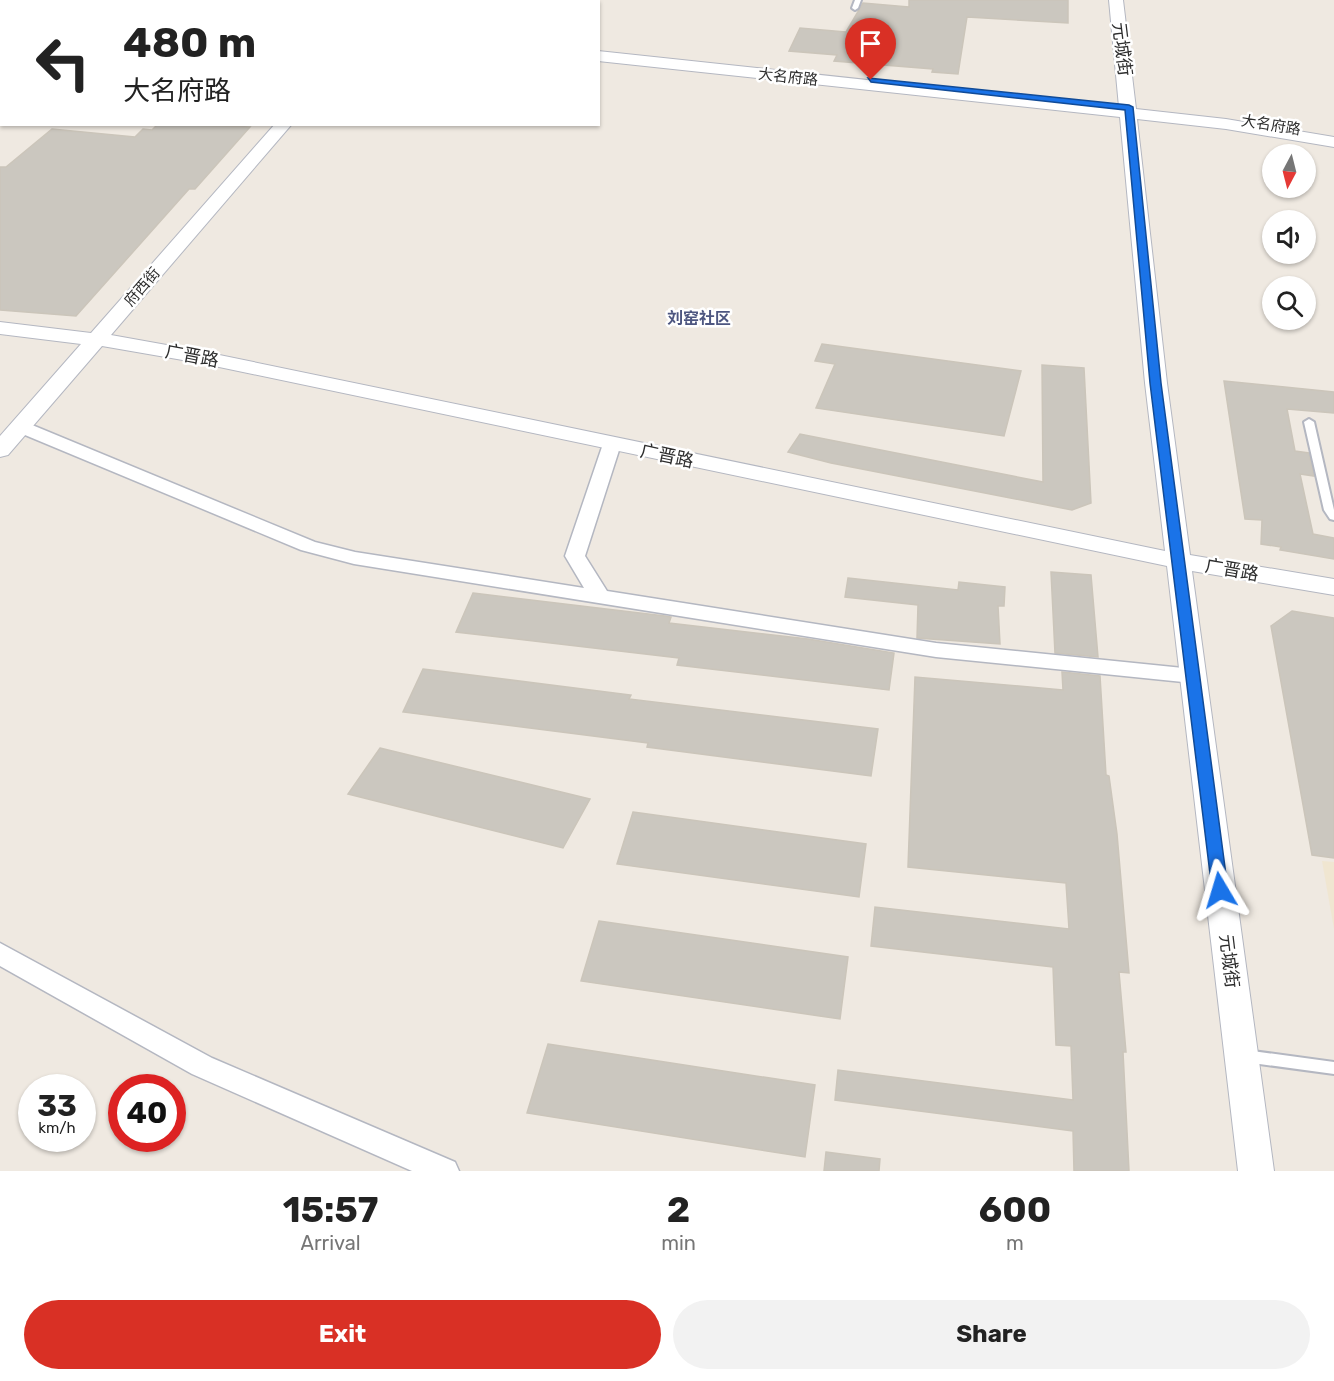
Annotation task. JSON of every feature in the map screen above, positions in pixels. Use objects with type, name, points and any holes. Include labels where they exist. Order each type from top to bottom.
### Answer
[{"type":"street","name":"元城街","points":[[1116,0],[1156,383],[1256,1171]]},
{"type":"street","name":"大名府路","points":[[600,51],[1129,110],[1334,142]]},
{"type":"street","name":"大名府路","points":[[600,56],[1228,118],[1334,135]]},
{"type":"street","name":"府西街","points":[[0,450],[282,126]]},
{"type":"street","name":"广晋路","points":[[0,328],[96,339],[200,357],[1178,561],[1334,587]]},
{"type":"street","points":[[21,426],[308,546],[354,558],[936,650],[1193,676]]},
{"type":"street","points":[[599,597],[592,581],[582,572],[576,556],[612,444]]},
{"type":"street","points":[[0,953],[202,1066],[444,1171]]},
{"type":"lane","points":[[855,9],[858,0]]},
{"type":"lane","points":[[1309,422],[1329,510],[1334,517]]},
{"type":"lane","points":[[1241,1056],[1334,1068]]},
{"type":"shaded area","points":[[1322,861],[1334,862],[1334,929]]},
{"type":"building","points":[[909,0],[1068,0],[1068,23],[967,17],[958,74],[932,72],[933,69],[834,61],[837,55],[789,51],[800,28],[846,32],[863,3],[909,7]]},
{"type":"building","points":[[156,126],[250,127],[195,189],[189,189],[76,316],[0,310],[0,167],[6,167],[52,129],[135,137],[143,129],[152,130]]},
{"type":"building","points":[[822,344],[1021,371],[1004,436],[816,408],[835,364],[815,361]]},
{"type":"building","points":[[1042,365],[1084,368],[1091,503],[1072,510],[831,463],[788,452],[800,434],[1043,482]]},
{"type":"building","points":[[1224,381],[1334,392],[1334,413],[1287,409],[1295,451],[1309,453],[1314,476],[1300,474],[1313,534],[1334,538],[1334,559],[1280,550],[1281,547],[1261,544],[1262,520],[1245,519]]},
{"type":"building","points":[[1051,572],[1091,575],[1098,657],[1055,653]]},
{"type":"building","points":[[848,578],[958,590],[959,582],[1005,587],[1004,606],[998,606],[1000,644],[917,638],[918,605],[845,597]]},
{"type":"building","points":[[473,593],[665,616],[671,617],[669,623],[808,639],[894,653],[889,690],[677,665],[679,658],[456,632]]},
{"type":"building","points":[[1292,611],[1334,618],[1334,858],[1312,855],[1271,626]]},
{"type":"building","points":[[423,669],[631,695],[629,699],[878,729],[871,776],[647,747],[648,743],[403,712]]},
{"type":"building","points":[[1062,672],[1100,676],[1106,775],[1109,776],[1117,834],[1129,973],[1119,972],[1126,1052],[1123,1052],[1129,1171],[1074,1171],[1073,1131],[835,1100],[838,1070],[1073,1100],[1071,1046],[1056,1045],[1053,967],[871,946],[875,907],[1069,929],[1066,883],[908,867],[915,677],[1063,690]]},
{"type":"building","points":[[380,748],[590,799],[563,848],[348,794]]},
{"type":"building","points":[[633,812],[866,844],[859,897],[617,864]]},
{"type":"building","points":[[599,921],[848,957],[840,1019],[581,981]]},
{"type":"building","points":[[548,1044],[815,1085],[805,1157],[527,1113]]},
{"type":"building","points":[[826,1152],[880,1159],[879,1171],[824,1171]]},
{"type":"district","name":"刘窑社区","points":[[699,318]]},
{"type":"route","points":[[871,80],[1129,107],[1156,383],[1220,890]]}]
